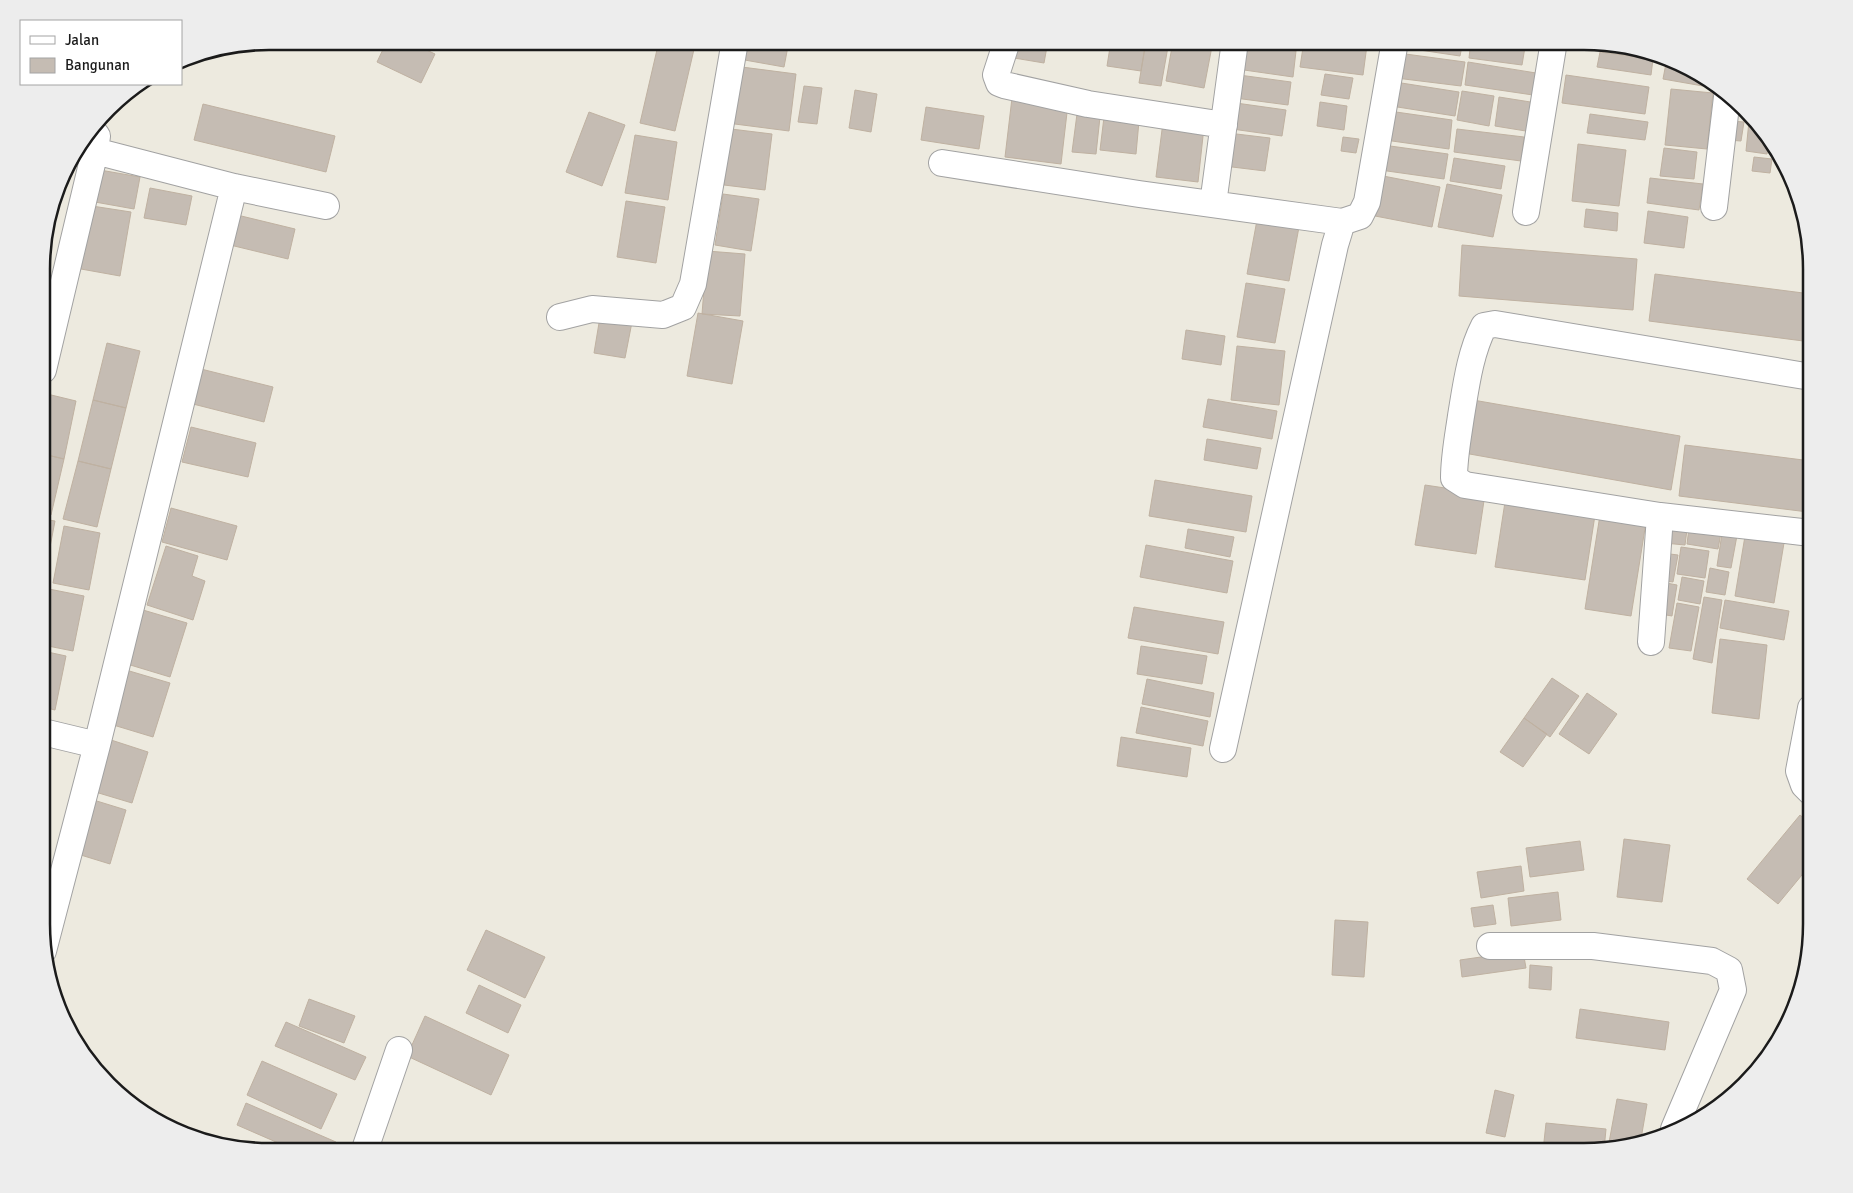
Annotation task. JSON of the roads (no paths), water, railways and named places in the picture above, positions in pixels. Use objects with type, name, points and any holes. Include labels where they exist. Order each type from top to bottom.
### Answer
[{"type":"street","points":[[560,317],[592,309],[663,315],[682,307],[693,284],[732,50]]},
{"type":"street","points":[[1004,50],[996,75],[999,82],[1004,85],[1088,104],[1224,125]]},
{"type":"street","points":[[1213,204],[1234,50]]},
{"type":"street","points":[[942,163],[1342,222],[1360,216],[1368,202],[1393,50]]},
{"type":"street","points":[[1526,212],[1553,50]]},
{"type":"street","points":[[1714,207],[1726,102]]},
{"type":"street","points":[[50,339],[94,141],[234,187],[326,206]]},
{"type":"street","points":[[50,895],[97,745],[234,187]]},
{"type":"street","points":[[1223,749],[1335,245],[1342,222]]},
{"type":"street","points":[[1803,376],[1495,324],[1484,326],[1478,339],[1465,389],[1454,460],[1454,478],[1465,485],[1660,516],[1803,532]]},
{"type":"street","points":[[1651,642],[1660,516]]},
{"type":"street","points":[[50,734],[97,745]]},
{"type":"street","points":[[1803,750],[1799,771],[1803,782]]},
{"type":"street","points":[[1490,946],[1593,946],[1712,961],[1730,970],[1733,990],[1677,1122]]},
{"type":"street","points":[[367,1143],[400,1050]]}]
